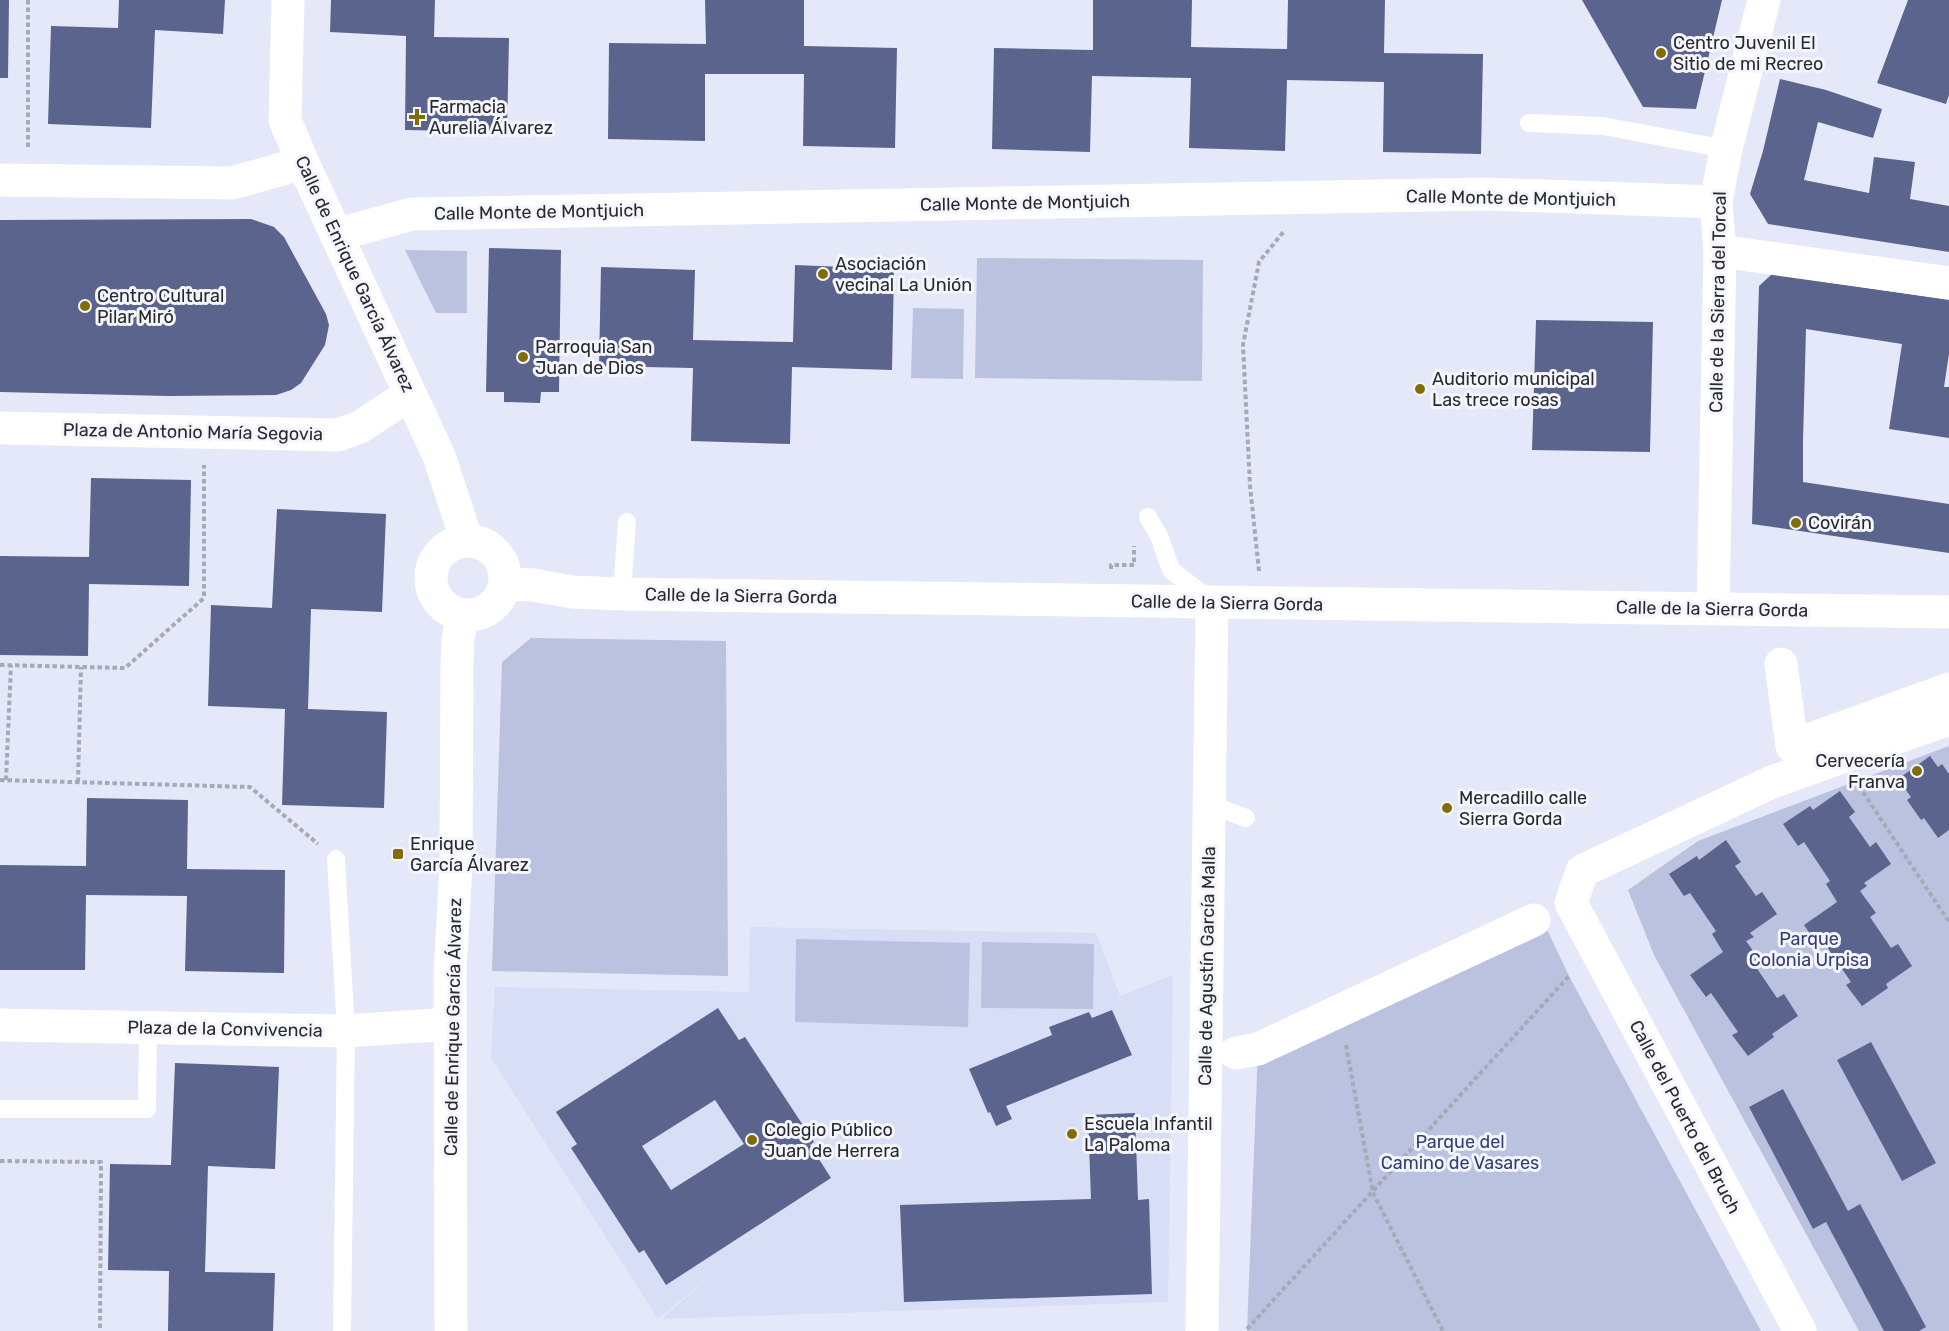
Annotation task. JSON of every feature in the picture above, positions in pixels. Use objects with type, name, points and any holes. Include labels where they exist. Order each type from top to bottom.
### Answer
[{"type":"street","name":"Calle de Enrique García Álvarez","points":[[288,0],[285,120],[439,456],[466,541]]},
{"type":"street","name":"Calle de la Sierra del Torcal","points":[[1713,609],[1720,250],[1716,202],[1726,149],[1764,0]]},
{"type":"street","points":[[0,180],[232,183],[303,163]]},
{"type":"street","name":"Calle Monte de Montjuich","points":[[336,235],[412,214],[1486,194],[1716,202]]},
{"type":"street","points":[[1720,250],[1949,283]]},
{"type":"street","name":"Plaza de Antonio María Segovia","points":[[0,428],[338,435],[360,427],[410,394]]},
{"type":"street","points":[[466,541],[477,542],[496,554],[505,573],[505,584],[501,595],[485,611],[474,615],[463,615],[451,612],[441,604],[434,594],[431,576],[436,559],[444,550],[466,541]]},
{"type":"street","name":"Calle de la Sierra Gorda","points":[[505,584],[533,585],[572,592],[622,594],[1949,612]]},
{"type":"street","name":"Calle de Agustín García Malla","points":[[1203,1331],[1212,602]]},
{"type":"street","name":"Calle de Enrique García Álvarez","points":[[451,1331],[450,972],[456,866],[457,665],[458,639],[463,615]]},
{"type":"street","points":[[1780,664],[1792,746],[1949,689]]},
{"type":"street","points":[[1840,758],[1949,719]]},
{"type":"street","name":"Calle del Puerto del Bruch","points":[[1800,1331],[1571,903],[1582,871],[1772,782],[1840,758]]},
{"type":"street","points":[[1236,1053],[1258,1049],[1533,920]]},
{"type":"street","name":"Plaza de la Convivencia","points":[[0,1026],[346,1031],[450,1024]]},
{"type":"lane","points":[[1529,123],[1603,126],[1726,149]]},
{"type":"lane","points":[[1148,517],[1159,536],[1171,570],[1212,602]]},
{"type":"lane","points":[[622,594],[627,522]]},
{"type":"lane","points":[[1209,804],[1246,818]]},
{"type":"lane","points":[[336,859],[346,1031],[342,1331]]},
{"type":"lane","points":[[0,1109],[147,1109],[148,1028]]},
{"type":"path","points":[[28,0],[28,153]]},
{"type":"path","points":[[1259,572],[1250,486],[1243,345],[1258,262],[1313,197]]},
{"type":"path","points":[[0,665],[125,668],[204,598],[204,461]]},
{"type":"path","points":[[1111,565],[1134,565],[1134,546],[1141,543]]},
{"type":"path","points":[[6,780],[11,665]]},
{"type":"path","points":[[78,782],[81,667]]},
{"type":"path","points":[[1840,758],[1949,922]]},
{"type":"path","points":[[0,780],[249,788],[336,859]]},
{"type":"path","points":[[1247,1329],[1569,976]]},
{"type":"path","points":[[1339,1011],[1373,1192],[1443,1331]]},
{"type":"path","points":[[0,1161],[101,1162],[100,1331]]},
{"type":"shaded area","name":"Colegio Público Juan de Herrera","points":[[750,927],[1096,933],[1120,996],[1173,975],[1168,1302],[661,1319],[725,1264],[658,1319],[491,1058],[495,987],[749,992]]},
{"type":"green space","points":[[405,250],[467,251],[467,313],[436,313]]},
{"type":"green space","points":[[977,258],[1203,260],[1202,381],[975,378]]},
{"type":"green space","points":[[913,308],[964,309],[963,379],[911,378]]},
{"type":"green space","points":[[531,638],[726,641],[728,976],[492,971],[502,662]]},
{"type":"green space","name":"Parque Colonia Urpisa","points":[[1949,746],[1949,1331],[1859,1331],[1654,955],[1628,890],[1698,841]]},
{"type":"green space","name":"Parque del Camino de Vasares","points":[[1541,917],[1569,976],[1761,1331],[1247,1331],[1258,1049]]},
{"type":"green space","points":[[796,939],[970,943],[968,1027],[795,1022]]},
{"type":"green space","points":[[982,942],[1094,944],[1093,1009],[981,1008]]},
{"type":"building","points":[[0,0],[9,0],[8,78],[0,78]]},
{"type":"building","points":[[119,0],[225,0],[223,34],[155,30],[151,128],[48,124],[51,26],[118,28]]},
{"type":"building","points":[[331,0],[435,0],[434,37],[509,38],[507,132],[405,130],[406,36],[330,32]]},
{"type":"building","points":[[705,0],[804,0],[804,46],[897,48],[895,148],[803,146],[804,74],[705,74],[705,141],[608,139],[609,43],[706,44]]},
{"type":"building","points":[[1093,0],[1192,0],[1191,47],[1287,49],[1288,0],[1385,0],[1384,53],[1483,54],[1481,154],[1383,152],[1384,82],[1287,80],[1285,151],[1189,148],[1191,78],[1092,76],[1090,152],[992,149],[994,48],[1093,50]]},
{"type":"building","name":"Centro Juvenil El Sitio de mi Recreo","points":[[1582,0],[1722,0],[1696,109],[1643,107]]},
{"type":"building","points":[[1908,0],[1949,0],[1949,95],[1946,104],[1877,83]]},
{"type":"building","points":[[1780,79],[1826,90],[1882,109],[1873,138],[1818,122],[1804,180],[1869,193],[1874,157],[1915,162],[1910,199],[1949,206],[1949,252],[1768,224],[1750,194]]},
{"type":"building","points":[[251,219],[274,227],[284,237],[326,314],[329,325],[325,345],[301,383],[291,390],[276,395],[168,396],[0,392],[0,220]]},
{"type":"building","name":"Parroquia San Juan de Dios","points":[[489,248],[561,250],[559,392],[541,392],[540,403],[504,402],[504,392],[486,392]]},
{"type":"building","points":[[795,265],[894,269],[892,370],[792,367],[790,444],[691,441],[693,368],[599,366],[601,267],[695,270],[693,340],[793,342]]},
{"type":"building","points":[[1772,274],[1949,300],[1949,354],[1944,387],[1949,387],[1949,438],[1889,429],[1902,344],[1806,329],[1803,482],[1949,504],[1949,553],[1752,524],[1759,286]]},
{"type":"building","points":[[1536,320],[1653,322],[1650,452],[1532,450]]},
{"type":"building","points":[[91,478],[191,480],[189,586],[89,584],[88,656],[0,655],[0,556],[89,557]]},
{"type":"building","points":[[277,509],[386,514],[382,612],[311,609],[308,709],[387,712],[384,808],[282,805],[285,709],[208,706],[211,605],[272,608]]},
{"type":"building","points":[[1930,756],[1938,767],[1942,764],[1949,774],[1949,830],[1938,838],[1907,800],[1911,797],[1898,779]]},
{"type":"building","points":[[1840,791],[1855,812],[1849,817],[1870,847],[1876,842],[1891,864],[1864,883],[1867,886],[1860,891],[1876,913],[1870,917],[1891,948],[1898,944],[1912,966],[1886,984],[1888,988],[1862,1006],[1846,985],[1851,982],[1825,944],[1819,947],[1804,925],[1837,902],[1826,884],[1830,881],[1804,842],[1798,846],[1783,824],[1810,806],[1813,810]]},
{"type":"building","points":[[87,798],[188,800],[187,869],[285,870],[284,973],[185,971],[187,896],[86,895],[85,970],[0,970],[0,865],[86,866]]},
{"type":"building","points":[[1726,840],[1741,862],[1735,866],[1756,896],[1762,892],[1777,914],[1750,933],[1754,937],[1746,941],[1762,963],[1756,967],[1777,998],[1784,994],[1798,1016],[1772,1034],[1774,1037],[1748,1056],[1732,1035],[1738,1032],[1711,993],[1706,997],[1690,975],[1723,952],[1712,934],[1716,931],[1690,893],[1684,896],[1669,874],[1697,856],[1699,860]]},
{"type":"building","points":[[718,1008],[739,1040],[745,1037],[814,1142],[810,1145],[831,1178],[666,1285],[644,1250],[639,1253],[571,1148],[577,1144],[556,1112]],"holes":[[[715,1100],[744,1144],[671,1190],[642,1146]]]},
{"type":"building","points":[[1112,1010],[1132,1055],[1006,1106],[1012,1119],[996,1126],[969,1069],[1052,1035],[1049,1027],[1089,1012],[1092,1018]]},
{"type":"building","points":[[1871,1042],[1936,1163],[1902,1181],[1837,1060]]},
{"type":"building","points":[[175,1063],[279,1067],[275,1169],[208,1166],[205,1272],[275,1273],[273,1331],[168,1331],[169,1271],[108,1270],[110,1164],[171,1165]]},
{"type":"building","points":[[1783,1089],[1848,1211],[1860,1204],[1926,1327],[1919,1331],[1884,1331],[1826,1222],[1813,1229],[1749,1107]]},
{"type":"building","points":[[1135,1113],[1138,1200],[1149,1199],[1152,1294],[904,1302],[900,1205],[1091,1199],[1088,1115]]},
{"type":"place","name":"Centro Juvenil El Sitio de mi Recreo","points":[[1661,53]]},
{"type":"place","name":"Farmacia Aurelia Álvarez","points":[[417,117]]},
{"type":"place","name":"Asociación vecinal La Unión","points":[[823,274]]},
{"type":"place","name":"Centro Cultural Pilar Miró","points":[[85,306]]},
{"type":"place","name":"Parroquia San Juan de Dios","points":[[523,357]]},
{"type":"place","name":"Auditorio municipal Las trece rosas","points":[[1420,389]]},
{"type":"place","name":"Covirán","points":[[1796,523]]},
{"type":"place","name":"Cervecería Franva","points":[[1917,771]]},
{"type":"place","name":"Mercadillo calle Sierra Gorda","points":[[1447,808]]},
{"type":"place","name":"Enrique García Álvarez","points":[[398,854]]},
{"type":"place","name":"Escuela Infantil La Paloma","points":[[1072,1134]]},
{"type":"place","name":"Colegio Público Juan de Herrera","points":[[752,1140]]}]
